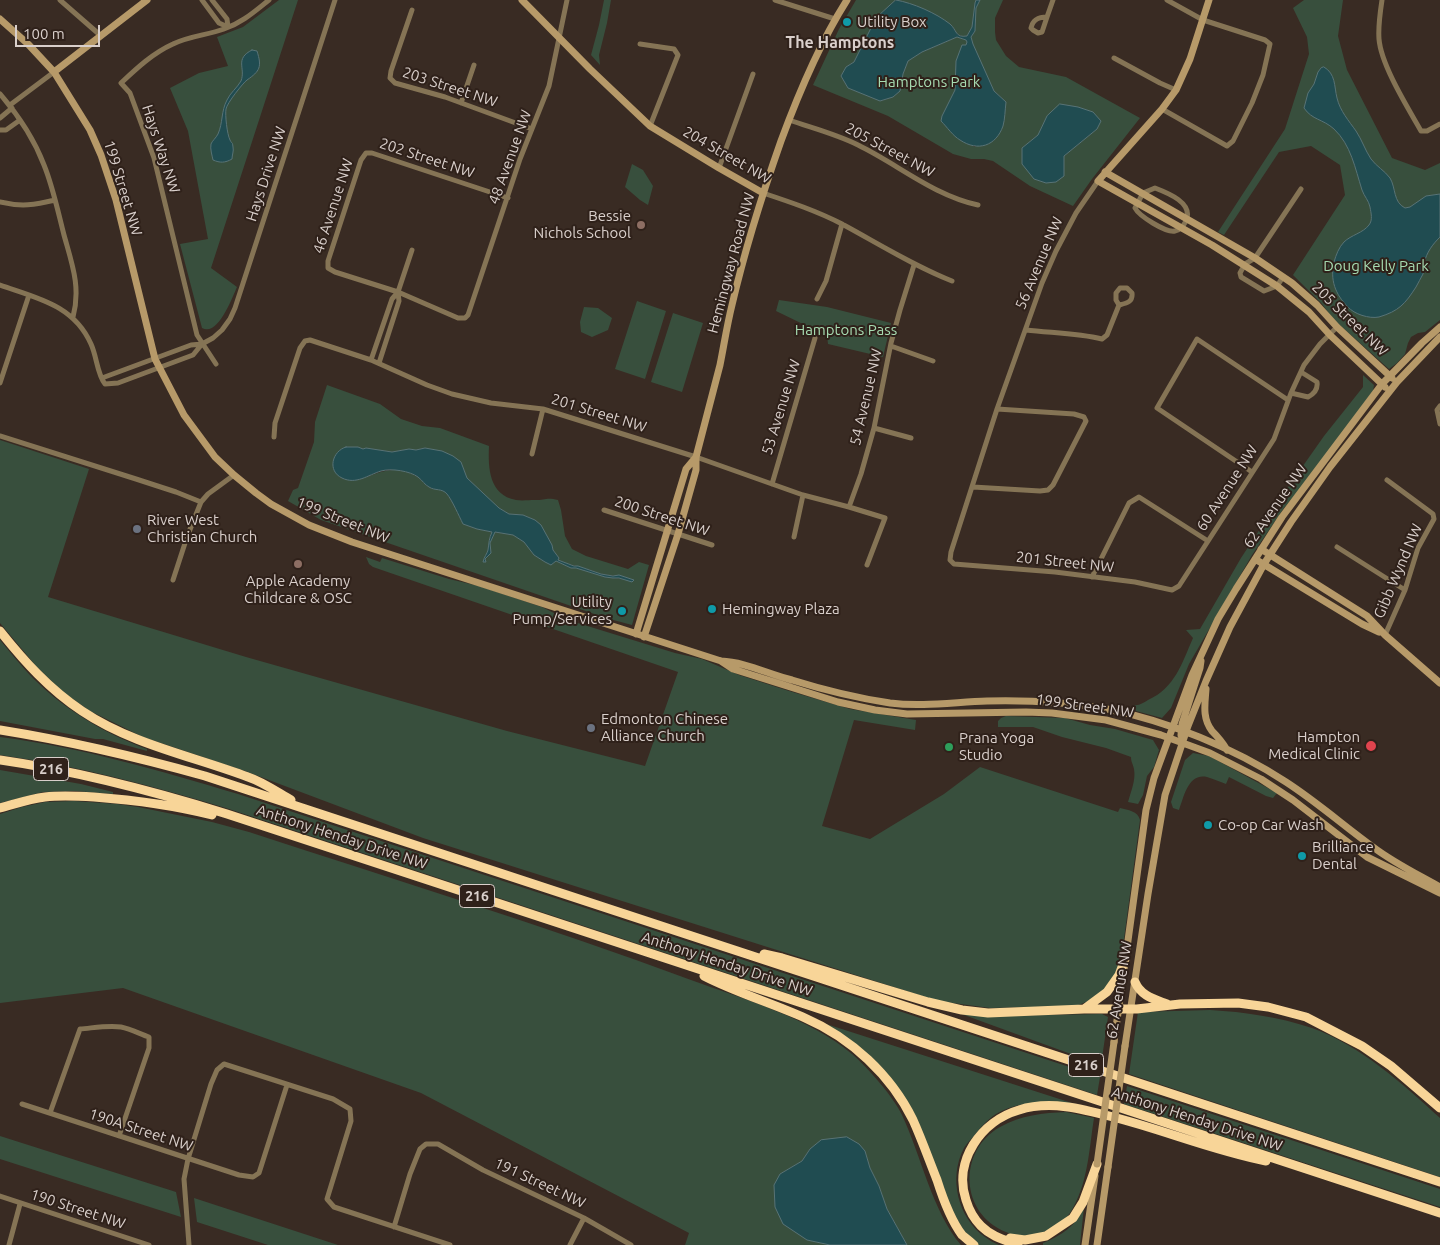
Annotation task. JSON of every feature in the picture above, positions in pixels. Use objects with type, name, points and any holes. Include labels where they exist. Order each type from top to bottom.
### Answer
[{"type":"highway","points":[[0,631],[42,679],[83,711],[105,724],[136,738],[250,777],[311,811]]},
{"type":"highway","name":"Anthony Henday Drive NW","points":[[0,730],[66,742],[157,763],[213,779],[1440,1182]]},
{"type":"highway","name":"Anthony Henday Drive NW","points":[[0,762],[35,766],[88,776],[196,804],[1440,1213]]},
{"type":"highway","points":[[0,808],[44,797],[74,796],[118,799],[171,806],[274,830]]},
{"type":"highway","points":[[732,949],[782,958],[928,1002],[962,1010],[997,1013],[1130,1009],[1170,1004],[1238,1003],[1268,1007],[1306,1018],[1362,1046],[1391,1066],[1440,1108]]},
{"type":"highway","points":[[1084,1009],[1107,992],[1119,975],[1125,959]]},
{"type":"highway","points":[[680,963],[725,986],[806,1018],[845,1041],[873,1064],[903,1102],[926,1152],[948,1212],[963,1235],[974,1245]]},
{"type":"highway","points":[[1135,982],[1141,992],[1149,998],[1170,1004]]},
{"type":"highway","points":[[1018,1245],[992,1236],[980,1226],[970,1211],[963,1192],[962,1175],[968,1154],[975,1140],[989,1126],[1019,1110],[1037,1106],[1056,1106],[1092,1112],[1132,1122],[1245,1157],[1296,1166]]},
{"type":"highway","points":[[992,1236],[1025,1240],[1046,1236],[1058,1229],[1073,1218],[1083,1202],[1097,1164]]},
{"type":"main road","points":[[54,72],[147,0]]},
{"type":"main road","name":"204 Street NW","points":[[522,0],[650,126],[763,193]]},
{"type":"main road","name":"Hemingway Road NW","points":[[644,637],[678,534],[696,470],[696,457],[720,363],[739,277],[763,193],[809,71],[835,19],[847,0]]},
{"type":"main road","name":"56 Avenue NW","points":[[1098,181],[1162,109],[1176,90],[1190,59],[1209,0]]},
{"type":"main road","name":"199 Street NW","points":[[0,19],[28,44],[54,72],[90,130],[102,155],[116,200],[155,359],[184,415],[215,457],[234,475],[271,504],[309,525],[346,540],[721,661],[735,662],[792,681],[858,698],[909,705],[1026,700],[1108,709],[1148,719],[1227,750],[1281,778],[1381,853],[1440,887]]},
{"type":"main road","name":"205 Street NW","points":[[1105,172],[1256,258],[1283,277],[1310,298],[1337,327],[1397,382]]},
{"type":"main road","name":"205 Street NW","points":[[1098,181],[1245,264],[1277,286],[1309,312],[1330,335],[1389,391]]},
{"type":"main road","name":"62 Avenue NW","points":[[1086,1245],[1146,810],[1154,778],[1168,737],[1202,651],[1227,604],[1282,517],[1382,384],[1440,327]]},
{"type":"main road","name":"62 Avenue NW","points":[[1184,732],[1230,627],[1264,564],[1330,467],[1389,391],[1440,337]]},
{"type":"main road","name":"Hemingway Road NW","points":[[636,634],[686,469],[696,457]]},
{"type":"main road","points":[[1261,549],[1366,616],[1384,635],[1440,682]]},
{"type":"main road","points":[[1255,559],[1362,624],[1384,635]]},
{"type":"main road","points":[[1182,742],[1184,732],[1182,724],[1200,668],[1202,651]]},
{"type":"main road","name":"199 Street NW","points":[[721,661],[733,669],[838,702],[875,710],[907,714],[1052,713],[1106,720],[1168,737],[1224,760],[1261,779],[1293,800],[1367,857],[1440,893]]},
{"type":"main road","points":[[1206,681],[1205,717],[1227,750]]},
{"type":"main road","name":"62 Avenue NW","points":[[1097,1245],[1130,1009],[1161,811],[1182,742]]},
{"type":"street","points":[[60,0],[100,35]]},
{"type":"street","points":[[202,0],[220,22],[228,28]]},
{"type":"street","points":[[212,0],[227,19],[228,28]]},
{"type":"street","points":[[228,28],[244,19],[269,0]]},
{"type":"street","name":"Hays Drive NW","points":[[202,344],[191,345],[103,381],[108,385],[118,383],[193,355],[202,344],[222,330],[230,319],[236,308],[335,0]]},
{"type":"street","name":"48 Avenue NW","points":[[398,292],[452,316],[465,318],[469,312],[532,129],[549,86],[567,0]]},
{"type":"street","points":[[774,0],[835,19]]},
{"type":"street","points":[[1047,17],[1052,0]]},
{"type":"street","points":[[1162,109],[1227,146],[1233,141],[1252,103],[1263,75],[1270,44],[1265,40],[1203,20],[1168,0]]},
{"type":"street","points":[[1382,0],[1379,21],[1381,50],[1402,98],[1421,131],[1427,131],[1440,124]]},
{"type":"street","name":"203 Street NW","points":[[412,10],[391,71],[390,78],[395,83],[461,103],[532,129]]},
{"type":"street","name":"Hays Way NW","points":[[202,344],[195,328],[154,158],[130,93],[121,83],[148,59],[173,44],[187,38],[228,28]]},
{"type":"street","points":[[640,44],[674,49],[678,55],[650,126]]},
{"type":"street","points":[[1114,58],[1176,90]]},
{"type":"street","points":[[461,103],[474,65]]},
{"type":"street","points":[[0,118],[54,72]]},
{"type":"street","points":[[719,168],[754,74]]},
{"type":"street","points":[[0,94],[31,136],[50,180],[76,278],[77,297],[73,317]]},
{"type":"street","points":[[0,130],[6,130],[20,120]]},
{"type":"street","name":"205 Street NW","points":[[789,120],[858,145],[940,193],[978,205]]},
{"type":"street","name":"202 Street NW","points":[[366,153],[372,153],[508,198]]},
{"type":"street","name":"46 Avenue NW","points":[[366,153],[361,160],[330,252],[328,268],[335,272],[398,292]]},
{"type":"street","name":"56 Avenue NW","points":[[954,564],[950,560],[951,552],[1042,283],[1076,213],[1098,181]]},
{"type":"street","name":"205 Street NW","points":[[1143,193],[1155,188],[1163,191],[1185,204],[1188,211],[1187,218]]},
{"type":"street","points":[[1283,277],[1277,286],[1267,291],[1262,290],[1241,276],[1241,271],[1245,264],[1256,258],[1302,189]]},
{"type":"street","name":"204 Street NW","points":[[763,193],[814,211],[842,224],[914,264],[952,281]]},
{"type":"street","points":[[1138,203],[1143,193]]},
{"type":"street","points":[[0,202],[28,206],[55,200]]},
{"type":"street","points":[[1182,228],[1187,218]]},
{"type":"street","points":[[817,299],[826,281],[842,224]]},
{"type":"street","points":[[372,360],[392,299],[398,292],[412,250]]},
{"type":"street","name":"54 Avenue NW","points":[[849,506],[861,474],[874,428],[890,346],[914,264]]},
{"type":"street","points":[[0,285],[50,302],[73,317],[86,334],[92,346],[103,381]]},
{"type":"street","points":[[379,363],[399,301],[398,292]]},
{"type":"street","points":[[0,383],[30,295]]},
{"type":"street","points":[[1026,330],[1053,334],[1085,335],[1102,339],[1107,335],[1119,305]]},
{"type":"street","name":"60 Avenue NW","points":[[1172,590],[1179,586],[1274,439],[1291,393],[1311,356],[1337,327]]},
{"type":"street","name":"53 Avenue NW","points":[[772,484],[815,338]]},
{"type":"street","points":[[1252,472],[1157,408],[1197,339],[1288,400]]},
{"type":"street","name":"201 Street NW","points":[[274,437],[275,422],[300,348],[304,341],[310,340],[372,360],[427,385],[465,398],[543,409],[696,457],[803,495],[849,506],[885,518],[867,565]]},
{"type":"street","points":[[202,344],[216,364]]},
{"type":"street","points":[[890,346],[933,361]]},
{"type":"street","points":[[1291,393],[1308,397],[1318,386],[1317,382],[1310,376],[1301,372]]},
{"type":"street","points":[[1440,406],[1437,410],[1440,424]]},
{"type":"street","points":[[532,454],[543,409]]},
{"type":"street","points":[[973,487],[1048,490],[1053,485],[1086,421],[1084,416],[1074,414],[998,409]]},
{"type":"street","points":[[874,428],[911,438]]},
{"type":"street","points":[[0,436],[152,484],[201,502]]},
{"type":"street","points":[[173,580],[186,537],[201,502],[208,494],[234,475]]},
{"type":"street","name":"Gibb Wynd NW","points":[[1384,635],[1405,590],[1418,548],[1434,519],[1433,514],[1387,480]]},
{"type":"street","points":[[794,537],[803,495]]},
{"type":"street","points":[[1092,577],[1129,503],[1139,497],[1208,541]]},
{"type":"street","name":"200 Street NW","points":[[604,510],[712,545]]},
{"type":"street","points":[[1337,547],[1405,590]]},
{"type":"street","name":"201 Street NW","points":[[954,564],[1055,572],[1135,582],[1172,590]]},
{"type":"street","points":[[50,1113],[80,1029],[121,1027],[149,1037],[149,1048],[119,1136]]},
{"type":"street","points":[[188,1245],[184,1179],[188,1159],[211,1084],[217,1070],[224,1064],[286,1085],[333,1098],[350,1109],[351,1121],[327,1199],[334,1207],[450,1245]]},
{"type":"street","name":"190A Street NW","points":[[22,1104],[188,1159],[239,1175],[253,1177],[259,1173],[286,1085]]},
{"type":"street","name":"191 Street NW","points":[[394,1227],[410,1174],[420,1149],[426,1144],[438,1144],[483,1170],[584,1218],[631,1245]]},
{"type":"street","name":"190 Street NW","points":[[0,1196],[149,1245]]},
{"type":"street","points":[[8,1245],[20,1204]]},
{"type":"street","points":[[570,1245],[584,1218]]},
{"type":"green space","points":[[279,0],[298,0],[211,268],[237,287],[219,322],[214,327],[202,328],[180,244],[208,239],[188,131],[170,88],[199,73],[228,66],[217,37],[243,27]]},
{"type":"green space","points":[[604,0],[611,0],[599,55],[600,65],[591,55]]},
{"type":"green space","name":"Hamptons Park","points":[[856,0],[896,0],[876,18],[854,62],[846,67],[841,76],[848,88],[881,101],[893,97],[900,91],[908,61],[922,52],[957,37],[966,40],[955,90],[951,99],[960,140],[975,147],[1006,102],[994,91],[972,44],[971,37],[975,31],[976,8],[980,0],[1003,0],[995,18],[996,40],[1006,56],[1019,67],[1066,77],[1140,118],[1073,206],[1030,186],[993,161],[971,159],[953,154],[888,116],[813,85],[839,29]],"holes":[[[1097,129],[1064,156],[1022,148],[1038,135]]]},
{"type":"green space","name":"Hamptons Park","points":[[897,0],[976,0],[972,27],[967,36],[960,35],[952,26],[943,21]]},
{"type":"green space","name":"Doug Kelly Park","points":[[1304,0],[1343,0],[1338,36],[1347,70],[1392,158],[1425,170],[1440,163],[1440,320],[1425,332],[1411,337],[1405,354],[1389,369],[1333,319],[1322,304],[1293,275],[1345,195],[1340,165],[1311,146],[1279,152],[1224,235],[1218,232],[1285,129],[1309,54],[1307,37],[1293,8]]},
{"type":"green space","points":[[632,164],[643,170],[653,186],[648,205],[625,187]]},
{"type":"green space","name":"Hamptons Pass","points":[[779,300],[827,307],[891,323],[883,357],[828,344],[827,335],[819,327],[809,327],[776,311]]},
{"type":"green space","points":[[637,301],[666,311],[645,379],[615,369]]},
{"type":"green space","points":[[584,307],[598,308],[612,318],[608,330],[592,337],[581,332],[580,322]]},
{"type":"green space","points":[[673,313],[703,323],[682,392],[651,382]]},
{"type":"green space","points":[[1363,375],[1374,385],[1373,391],[1306,482],[1284,508],[1252,555],[1189,664],[1171,708],[1162,718],[1136,711],[1134,705],[1141,704],[1157,695],[1171,682],[1193,638],[1186,630],[1200,629],[1241,558],[1279,500],[1324,436],[1363,387]]},
{"type":"green space","points":[[327,385],[380,404],[401,419],[422,426],[440,428],[489,446],[490,471],[495,487],[500,493],[516,500],[558,500],[565,536],[572,549],[586,556],[628,569],[639,562],[649,565],[632,625],[606,618],[321,520],[288,501],[293,490],[298,488],[314,442],[315,422]],"holes":[[[346,447],[392,452],[425,448],[461,462],[467,478],[499,508],[509,514],[523,515],[535,520],[552,545],[559,558],[557,560],[600,574],[622,577],[625,580],[608,578],[571,568],[556,561],[551,565],[534,555],[524,542],[513,535],[494,532],[490,543],[491,553],[483,562],[488,552],[492,532],[463,524],[453,503],[444,491],[429,487],[418,477],[409,473],[391,470],[367,477]]]},
{"type":"green space","points":[[0,440],[89,469],[48,597],[246,657],[507,731],[645,766],[678,672],[373,567],[369,564],[366,557],[380,562],[382,558],[449,579],[479,586],[542,607],[568,620],[675,653],[702,659],[739,675],[789,691],[850,709],[916,720],[915,730],[854,720],[822,826],[870,839],[944,794],[980,767],[1118,812],[1120,808],[1132,811],[1140,820],[1121,961],[1116,974],[1107,988],[1091,1000],[1076,1006],[990,1008],[938,1001],[423,838],[245,771],[143,737],[90,711],[63,692],[36,666],[0,623]]},
{"type":"green space","points":[[0,640],[40,685],[68,708],[98,727],[147,749],[147,751],[103,739],[0,721]]},
{"type":"green space","points":[[1006,716],[1065,718],[1153,740],[1159,750],[1154,767],[1147,776],[1143,795],[1138,804],[1128,802],[1134,777],[1131,757],[1033,727],[998,727],[998,721]]},
{"type":"green space","points":[[0,737],[90,753],[150,768],[238,794],[1100,1077],[1097,1095],[229,809],[173,792],[116,778],[0,755]]},
{"type":"green space","points":[[1193,753],[1209,756],[1277,793],[1273,798],[1266,796],[1229,777],[1226,784],[1207,777],[1201,777],[1191,782],[1179,810],[1173,808],[1171,802],[1185,760]]},
{"type":"green space","points":[[0,770],[81,784],[113,792],[113,794],[75,791],[43,792],[0,803]]},
{"type":"green space","points":[[74,801],[138,807],[212,822],[249,832],[581,941],[754,1002],[816,1030],[852,1054],[893,1099],[909,1131],[942,1216],[961,1245],[907,1245],[887,1209],[865,1151],[810,1149],[802,1161],[780,1174],[807,1240],[830,1245],[685,1245],[689,1233],[421,1093],[123,988],[0,1003],[0,814],[45,802]]},
{"type":"green space","points":[[945,1008],[989,1016],[1102,1014],[1108,1017],[1101,1065]]},
{"type":"green space","points":[[1210,1010],[1262,1016],[1312,1028],[1364,1055],[1411,1092],[1440,1118],[1440,1177],[1129,1074],[1138,1012]]},
{"type":"green space","points":[[820,1022],[1075,1104],[1035,1103],[1005,1109],[987,1121],[964,1148],[957,1172],[958,1197],[968,1219],[976,1229],[999,1245],[978,1245],[965,1233],[888,1078]]},
{"type":"green space","points":[[1127,1086],[1440,1189],[1440,1207],[1124,1104]]},
{"type":"green space","points":[[1066,1112],[1094,1118],[1084,1179],[1076,1202],[1064,1220],[1039,1234],[1022,1236],[1006,1232],[991,1223],[980,1211],[973,1197],[970,1182],[971,1166],[976,1151],[986,1138],[1008,1123],[1032,1115]]},
{"type":"green space","points":[[0,1136],[176,1192],[181,1217],[0,1159]]},
{"type":"green space","points":[[194,1198],[338,1245],[268,1245],[197,1222]]},
{"type":"green space","points":[[1084,1207],[1080,1245],[1043,1245],[1043,1243],[1062,1234],[1072,1225]]},
{"type":"water","points":[[896,0],[931,12],[950,24],[958,35],[967,36],[972,27],[976,0],[980,0],[976,8],[975,31],[971,37],[994,91],[1006,102],[1003,126],[1000,133],[991,142],[980,146],[967,144],[955,136],[941,121],[955,90],[956,61],[962,45],[966,45],[966,40],[957,37],[922,52],[908,61],[900,91],[893,97],[880,101],[848,88],[841,76],[846,67],[854,62],[876,18]]},
{"type":"water","points":[[252,50],[257,51],[259,68],[239,89],[226,109],[227,129],[233,148],[232,159],[225,162],[213,160],[211,144],[220,130],[227,100],[241,81],[243,57]]},
{"type":"water","points":[[1324,67],[1333,77],[1338,103],[1342,112],[1358,134],[1371,159],[1390,178],[1398,202],[1405,208],[1410,207],[1426,196],[1440,194],[1440,237],[1427,255],[1423,274],[1405,302],[1392,312],[1379,317],[1366,317],[1351,310],[1340,297],[1333,281],[1334,262],[1339,249],[1347,240],[1366,228],[1371,221],[1371,216],[1369,205],[1345,142],[1334,129],[1311,115],[1304,108],[1308,93],[1314,84],[1318,72]]},
{"type":"water","points":[[1060,104],[1093,112],[1101,121],[1097,129],[1064,156],[1064,176],[1056,182],[1046,183],[1034,179],[1022,164],[1022,148],[1038,135],[1047,116]]},
{"type":"water","points":[[346,447],[392,452],[425,448],[442,451],[453,456],[461,462],[467,478],[499,508],[509,514],[523,515],[541,525],[559,558],[558,560],[601,574],[619,575],[634,580],[632,582],[619,578],[605,577],[571,568],[556,561],[551,565],[534,555],[524,542],[513,535],[495,532],[490,543],[491,553],[485,559],[486,562],[483,562],[492,532],[463,524],[445,492],[431,488],[415,475],[400,471],[381,471],[357,480],[342,478],[334,471],[333,461],[337,453]]},
{"type":"water","points":[[847,1137],[859,1144],[865,1151],[887,1209],[907,1245],[830,1245],[807,1240],[783,1224],[775,1207],[774,1185],[780,1174],[802,1161],[810,1149],[821,1140]]},
{"type":"place","name":"Utility Box","points":[[847,22]]},
{"type":"place","name":"Bessie Nichols School","points":[[641,225]]},
{"type":"place","name":"River West Christian Church","points":[[137,529]]},
{"type":"place","name":"Apple Academy Childcare & OSC","points":[[298,564]]},
{"type":"place","name":"Hemingway Plaza","points":[[712,609]]},
{"type":"place","name":"Utility Pump/Services","points":[[622,611]]},
{"type":"place","name":"Edmonton Chinese Alliance Church","points":[[591,728]]},
{"type":"place","name":"Hampton Medical Clinic","points":[[1371,746]]},
{"type":"place","name":"Prana Yoga Studio","points":[[949,747]]},
{"type":"place","name":"Co-op Car Wash","points":[[1208,825]]},
{"type":"place","name":"Brilliance Dental","points":[[1302,856]]},
{"type":"district","name":"The Hamptons","points":[[840,43]]}]
